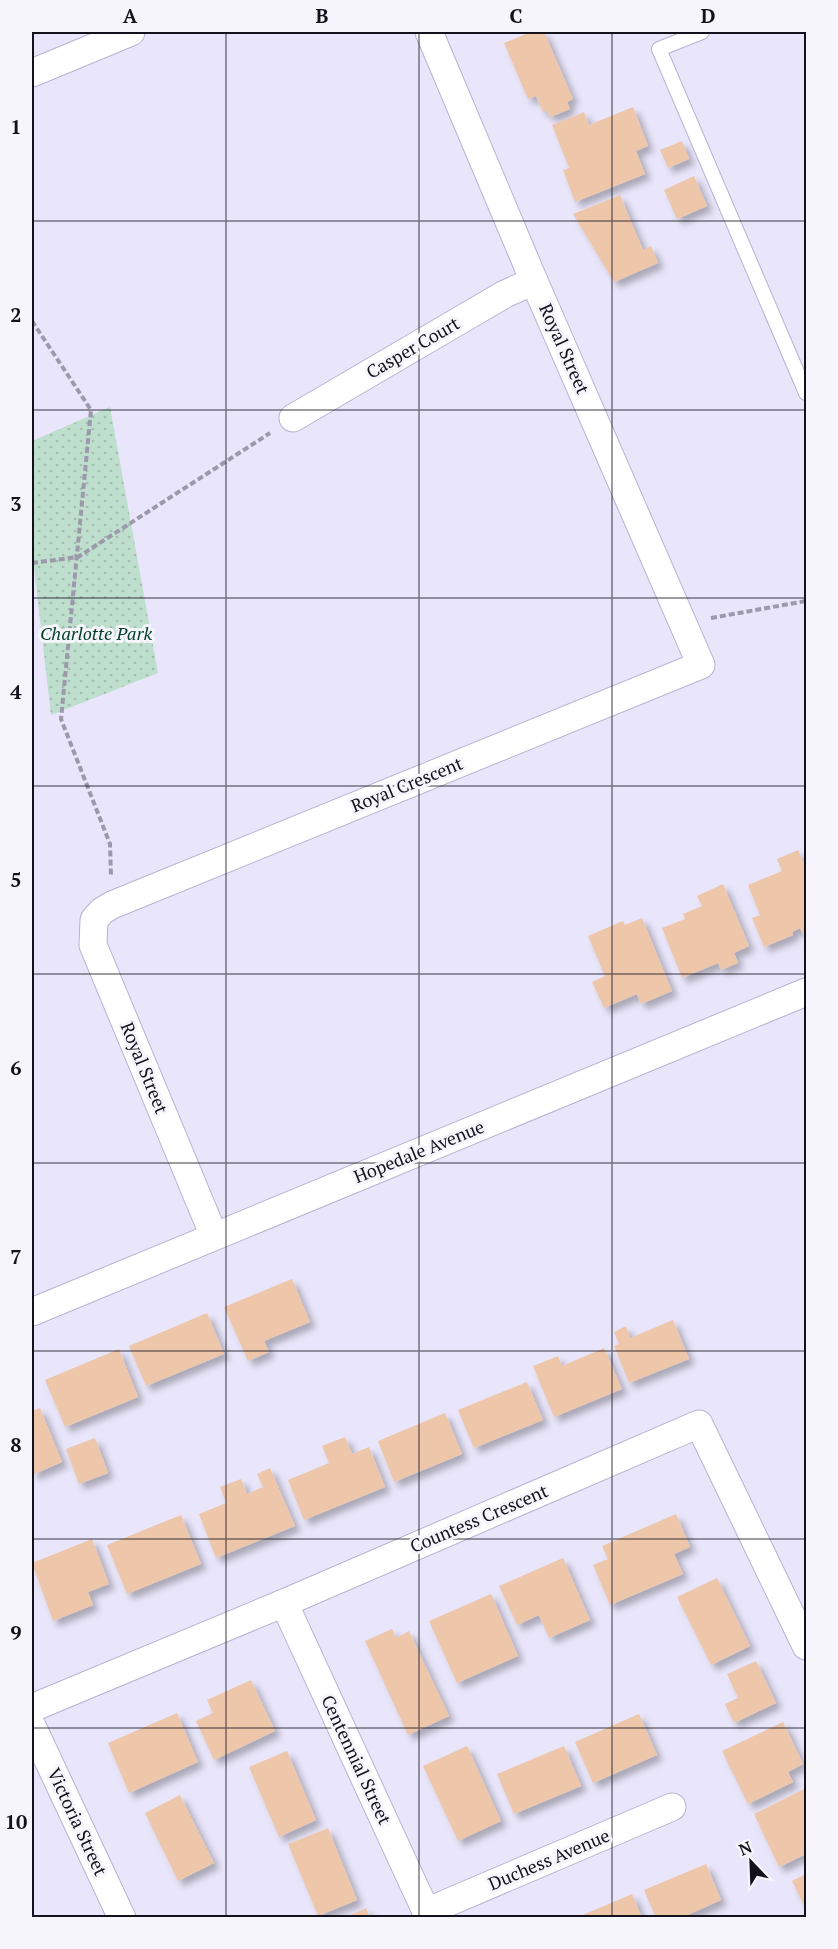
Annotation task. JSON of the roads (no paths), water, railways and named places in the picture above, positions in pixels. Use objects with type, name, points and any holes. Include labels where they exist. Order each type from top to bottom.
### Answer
[{"type":"street","points":[[32,73],[131,32]]},
{"type":"street","name":"Royal Street","points":[[429,32],[534,281],[701,665]]},
{"type":"street","name":"Casper Court","points":[[293,418],[505,294],[534,281]]},
{"type":"street","name":"Royal Crescent","points":[[112,905],[701,665]]},
{"type":"street","name":"Royal Street","points":[[112,905],[94,920],[93,945],[214,1236]]},
{"type":"street","name":"Hopedale Avenue","points":[[32,1312],[807,992]]},
{"type":"street","name":"Countess Crescent","points":[[32,1708],[284,1603],[699,1424],[807,1646]]},
{"type":"street","name":"Centennial Street","points":[[284,1603],[428,1915]]},
{"type":"street","name":"Victoria Street","points":[[32,1726],[122,1917]]},
{"type":"street","name":"Duchess Avenue","points":[[428,1915],[672,1808]]},
{"type":"lane","points":[[702,32],[659,49],[807,393]]},
{"type":"park label","name":"Charlotte Park","points":[[96,634]]}]
